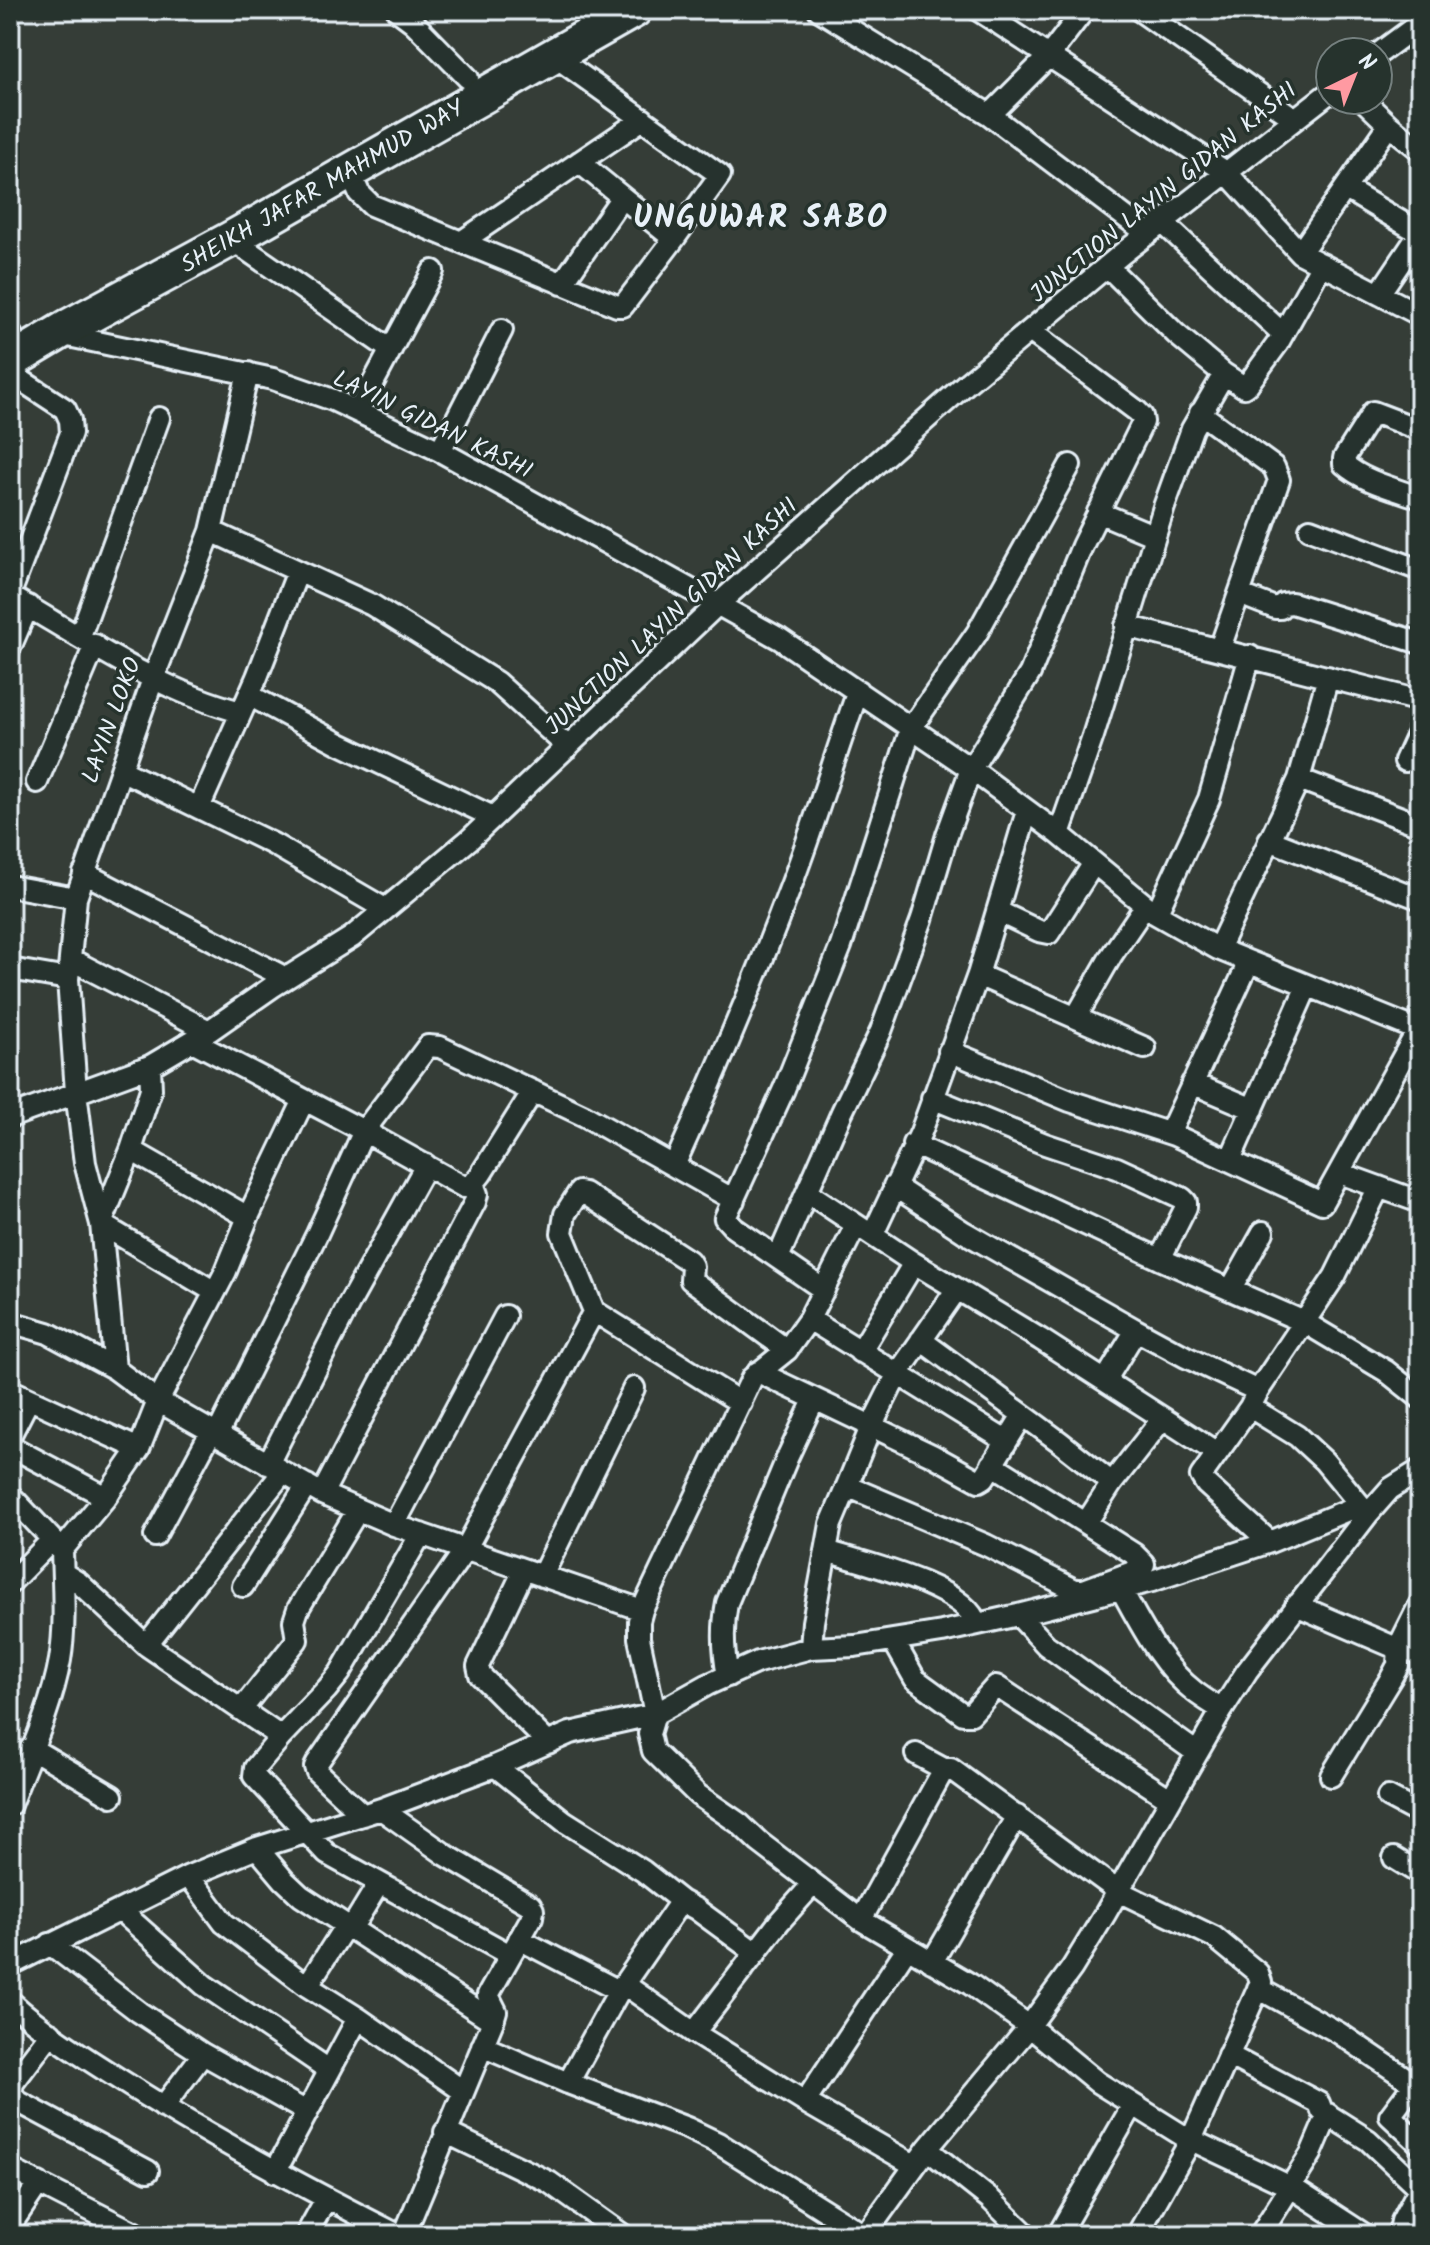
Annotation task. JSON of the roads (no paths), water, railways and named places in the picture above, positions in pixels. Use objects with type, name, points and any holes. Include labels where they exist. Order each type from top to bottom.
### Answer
[{"type":"main road","name":"SHEIKH JAFAR MAHMUD WAY","points":[[11,342],[589,10]]},
{"type":"main road","name":"SHEIKH JAFAR MAHMUD WAY","points":[[11,342],[59,334],[634,10]]},
{"type":"street","points":[[397,10],[413,22],[468,78]]},
{"type":"street","points":[[819,10],[990,115],[1155,228],[1283,334]]},
{"type":"street","points":[[978,10],[1226,172],[1300,253],[1420,315]]},
{"type":"street","points":[[990,115],[1048,57],[1084,10]]},
{"type":"street","points":[[1139,10],[1295,119]]},
{"type":"street","points":[[1394,45],[1415,33]]},
{"type":"street","points":[[349,170],[359,193],[371,205],[608,304],[623,306],[720,175],[553,55]]},
{"type":"street","name":"JUNCTION LAYIN GIDAN KASHI","points":[[10,1117],[150,1066],[352,937],[470,839],[717,605],[967,383],[1107,266],[1314,104]]},
{"type":"street","points":[[1380,116],[1420,150]]},
{"type":"street","points":[[461,242],[643,119]]},
{"type":"street","points":[[1300,253],[1389,125]]},
{"type":"street","points":[[579,162],[674,239]]},
{"type":"street","points":[[1346,189],[1420,233],[1379,294]]},
{"type":"street","points":[[562,284],[622,197]]},
{"type":"street","points":[[231,239],[391,350]]},
{"type":"street","points":[[1107,266],[1176,334],[1240,386],[1248,384],[1283,334],[1322,264]]},
{"type":"street","points":[[358,411],[433,271]]},
{"type":"street","points":[[440,451],[502,330]]},
{"type":"street","points":[[778,1258],[881,1031],[971,769],[1030,673],[1098,512],[1143,422],[1142,416],[1030,331]]},
{"type":"street","name":"LAYIN GIDAN KASHI","points":[[59,334],[273,379],[358,411],[440,451],[780,639],[971,769],[1059,834],[1150,910],[1218,949],[1419,1030]]},
{"type":"street","points":[[10,373],[65,409],[71,433],[16,599],[10,648]]},
{"type":"street","name":"LAYIN LOKO","points":[[115,1369],[101,1224],[85,1163],[76,1092],[69,969],[76,898],[153,679],[211,531],[248,373]]},
{"type":"street","points":[[1059,834],[1192,429],[1224,374]]},
{"type":"street","points":[[1420,430],[1373,412],[1344,458],[1344,464],[1366,477],[1420,498]]},
{"type":"street","points":[[1200,413],[1274,467],[1279,480],[1220,648]]},
{"type":"street","points":[[37,782],[159,418]]},
{"type":"street","points":[[824,1290],[725,1218],[784,1089],[841,946],[911,728],[977,633],[1070,465]]},
{"type":"street","points":[[1098,512],[1155,536]]},
{"type":"street","points":[[1310,529],[1420,570]]},
{"type":"street","points":[[211,531],[372,605],[496,682],[568,747]]},
{"type":"street","points":[[199,808],[298,571]]},
{"type":"street","points":[[1239,594],[1275,608],[1292,603],[1420,643]]},
{"type":"street","points":[[16,599],[153,679],[218,705],[245,703],[338,743],[493,817]]},
{"type":"street","points":[[1126,626],[1420,701]]},
{"type":"street","points":[[1076,1017],[1111,956],[1150,910],[1209,799],[1250,656]]},
{"type":"street","points":[[1218,949],[1299,779],[1328,677]]},
{"type":"street","points":[[674,1166],[731,1039],[794,879],[858,691]]},
{"type":"street","points":[[1405,761],[1420,728]]},
{"type":"street","points":[[121,770],[273,844],[385,909]]},
{"type":"street","points":[[1299,779],[1420,825]]},
{"type":"street","points":[[1027,811],[978,975],[921,1132],[894,1186],[824,1290],[809,1319],[787,1350],[752,1378],[642,1610],[639,1638],[655,1714],[649,1734],[653,1751],[698,1795],[740,1824],[861,1920],[970,1984],[1029,2026],[1097,2082],[1191,2140],[1291,2187],[1365,2235]]},
{"type":"street","points":[[1269,840],[1420,899]]},
{"type":"street","points":[[997,911],[1049,933],[1094,863]]},
{"type":"street","points":[[84,873],[286,978]]},
{"type":"street","points":[[10,886],[76,898]]},
{"type":"street","points":[[1174,1135],[1172,1127],[1249,962]]},
{"type":"street","points":[[10,969],[69,969],[200,1036],[304,1100],[464,1187],[473,1184],[533,1091]]},
{"type":"street","points":[[978,975],[1145,1048]]},
{"type":"street","points":[[1230,1160],[1307,986]]},
{"type":"street","points":[[949,1051],[1070,1101],[1174,1135],[1322,1203],[1419,1030]]},
{"type":"street","points":[[155,1536],[214,1433],[317,1234],[364,1131],[428,1046],[440,1047],[585,1116],[734,1200]]},
{"type":"street","points":[[150,1066],[151,1089],[131,1150],[101,1224],[215,1292]]},
{"type":"street","points":[[1192,1083],[1253,1109]]},
{"type":"street","points":[[932,1098],[1045,1144],[1117,1168],[1182,1198],[1186,1207],[1160,1259]]},
{"type":"street","points":[[10,1583],[57,1545],[106,1497],[139,1449],[158,1401],[215,1292],[304,1100]]},
{"type":"street","points":[[913,1144],[1304,1322],[1386,1371],[1420,1398]]},
{"type":"street","points":[[131,1150],[248,1217]]},
{"type":"street","points":[[146,1645],[276,1468],[349,1304],[426,1165]]},
{"type":"street","points":[[1340,1173],[1420,1202]]},
{"type":"street","points":[[243,1586],[314,1489],[475,1202],[477,1194],[473,1184]]},
{"type":"street","points":[[894,1186],[964,1232],[1186,1357],[1254,1399],[1324,1461],[1364,1509]]},
{"type":"street","points":[[1270,1542],[1201,1476],[1335,1276],[1379,1187]]},
{"type":"street","points":[[741,1403],[594,1311],[562,1233],[565,1214],[579,1192],[689,1261],[692,1266],[691,1280],[787,1350]]},
{"type":"street","points":[[807,1192],[914,1263],[1217,1453]]},
{"type":"street","points":[[1231,1289],[1263,1232]]},
{"type":"street","points":[[860,1352],[914,1263]]},
{"type":"street","points":[[811,1648],[831,1524],[871,1427],[897,1375],[957,1289]]},
{"type":"street","points":[[10,2001],[72,2050],[163,2107],[275,2172],[401,2235],[493,2021],[496,2011],[488,1995],[533,1910],[530,1905],[372,1812],[317,1772],[315,1767],[465,1550],[594,1311]]},
{"type":"street","points":[[394,1525],[505,1316]]},
{"type":"street","points":[[809,1319],[1006,1441]]},
{"type":"street","points":[[10,1322],[48,1333],[115,1369],[158,1401],[314,1489],[358,1510],[642,1610]]},
{"type":"street","points":[[1105,1381],[1136,1330]]},
{"type":"street","points":[[921,1340],[1112,1483]]},
{"type":"street","points":[[758,1372],[932,1455],[979,1481],[984,1478],[1023,1415]]},
{"type":"street","points":[[548,1743],[480,1675],[478,1666],[533,1573],[634,1388]]},
{"type":"street","points":[[10,1390],[139,1449]]},
{"type":"street","points":[[10,1436],[29,1399]]},
{"type":"street","points":[[728,1676],[723,1647],[727,1603],[814,1400]]},
{"type":"street","points":[[1086,1523],[1112,1483],[1163,1418]]},
{"type":"street","points":[[10,1446],[106,1497]]},
{"type":"street","points":[[847,1486],[986,1545],[1075,1590],[1084,1590],[1141,1569],[1144,1564],[1134,1554],[992,1464]]},
{"type":"street","points":[[482,2046],[718,2143],[864,2235],[920,2157],[1029,2026],[1072,1968],[1222,1710],[1364,1509],[1420,1470]]},
{"type":"street","points":[[10,1805],[51,1696],[60,1661],[64,1623],[63,1573],[57,1545],[12,1500]]},
{"type":"street","points":[[10,1965],[189,1876],[257,1848],[372,1812],[495,1766],[570,1733],[655,1714],[758,1662],[811,1648],[855,1646],[976,1624],[1121,1589],[1364,1509]]},
{"type":"street","points":[[241,1710],[297,1640],[294,1621],[298,1609],[358,1510]]},
{"type":"street","points":[[421,1534],[340,1673],[255,1768],[254,1776],[327,1854],[379,1883],[515,1947],[622,1987],[805,2102],[920,2157],[990,2199],[1027,2235]]},
{"type":"street","points":[[826,1551],[919,1580],[969,1609],[976,1624]]},
{"type":"street","points":[[63,1573],[79,1583],[146,1645],[281,1737]]},
{"type":"street","points":[[1121,1589],[1162,1656],[1195,1692],[1222,1710]]},
{"type":"street","points":[[1331,1776],[1398,1665],[1399,1646],[1420,1604]]},
{"type":"street","points":[[1296,1605],[1394,1647],[1420,1654]]},
{"type":"street","points":[[1018,1615],[1046,1645],[1197,1753]]},
{"type":"street","points":[[893,1640],[915,1679],[963,1714],[971,1714],[996,1686],[1170,1799]]},
{"type":"street","points":[[31,1748],[112,1796]]},
{"type":"street","points":[[916,1754],[944,1769],[951,1769],[1118,1891],[1214,1937],[1258,1973],[1261,1982],[1191,2140],[1137,2235]]},
{"type":"street","points":[[495,1766],[564,1821],[643,1871],[756,1953]]},
{"type":"street","points":[[861,1920],[944,1769]]},
{"type":"street","points":[[1388,1797],[1420,1814]]},
{"type":"street","points":[[932,1962],[1017,1816]]},
{"type":"street","points":[[257,1848],[301,1896],[493,2021]]},
{"type":"street","points":[[1394,1858],[1420,1874]]},
{"type":"street","points":[[189,1876],[224,1923],[307,1986],[463,2091]]},
{"type":"street","points":[[307,1986],[379,1883]]},
{"type":"street","points":[[694,2033],[780,1921],[813,1884]]},
{"type":"street","points":[[568,2083],[622,1987],[681,1901]]},
{"type":"street","points":[[121,1911],[204,1985],[329,2070]]},
{"type":"street","points":[[50,1944],[139,2012],[203,2054],[307,2112]]},
{"type":"street","points":[[805,2102],[907,1948]]},
{"type":"street","points":[[1258,1988],[1417,2079],[1390,2116],[1420,2144]]},
{"type":"street","points":[[275,2172],[358,2018]]},
{"type":"street","points":[[51,2033],[13,2083],[11,2094],[17,2101],[148,2171]]},
{"type":"street","points":[[163,2107],[203,2054]]},
{"type":"street","points":[[1228,2055],[1319,2103],[1322,2111],[1368,2140],[1419,2188],[1401,2228],[1420,2233]]},
{"type":"street","points":[[1058,2235],[1133,2105]]},
{"type":"street","points":[[1260,2235],[1311,2154],[1328,2114]]},
{"type":"street","points":[[445,2132],[549,2182],[623,2235]]},
{"type":"street","points":[[10,2169],[139,2235]]},
{"type":"street","points":[[11,2224],[39,2183]]},
{"type":"street","points":[[306,2235],[326,2199]]},
{"type":"district","name":"UNGUWAR SABO","points":[[761,216]]}]
